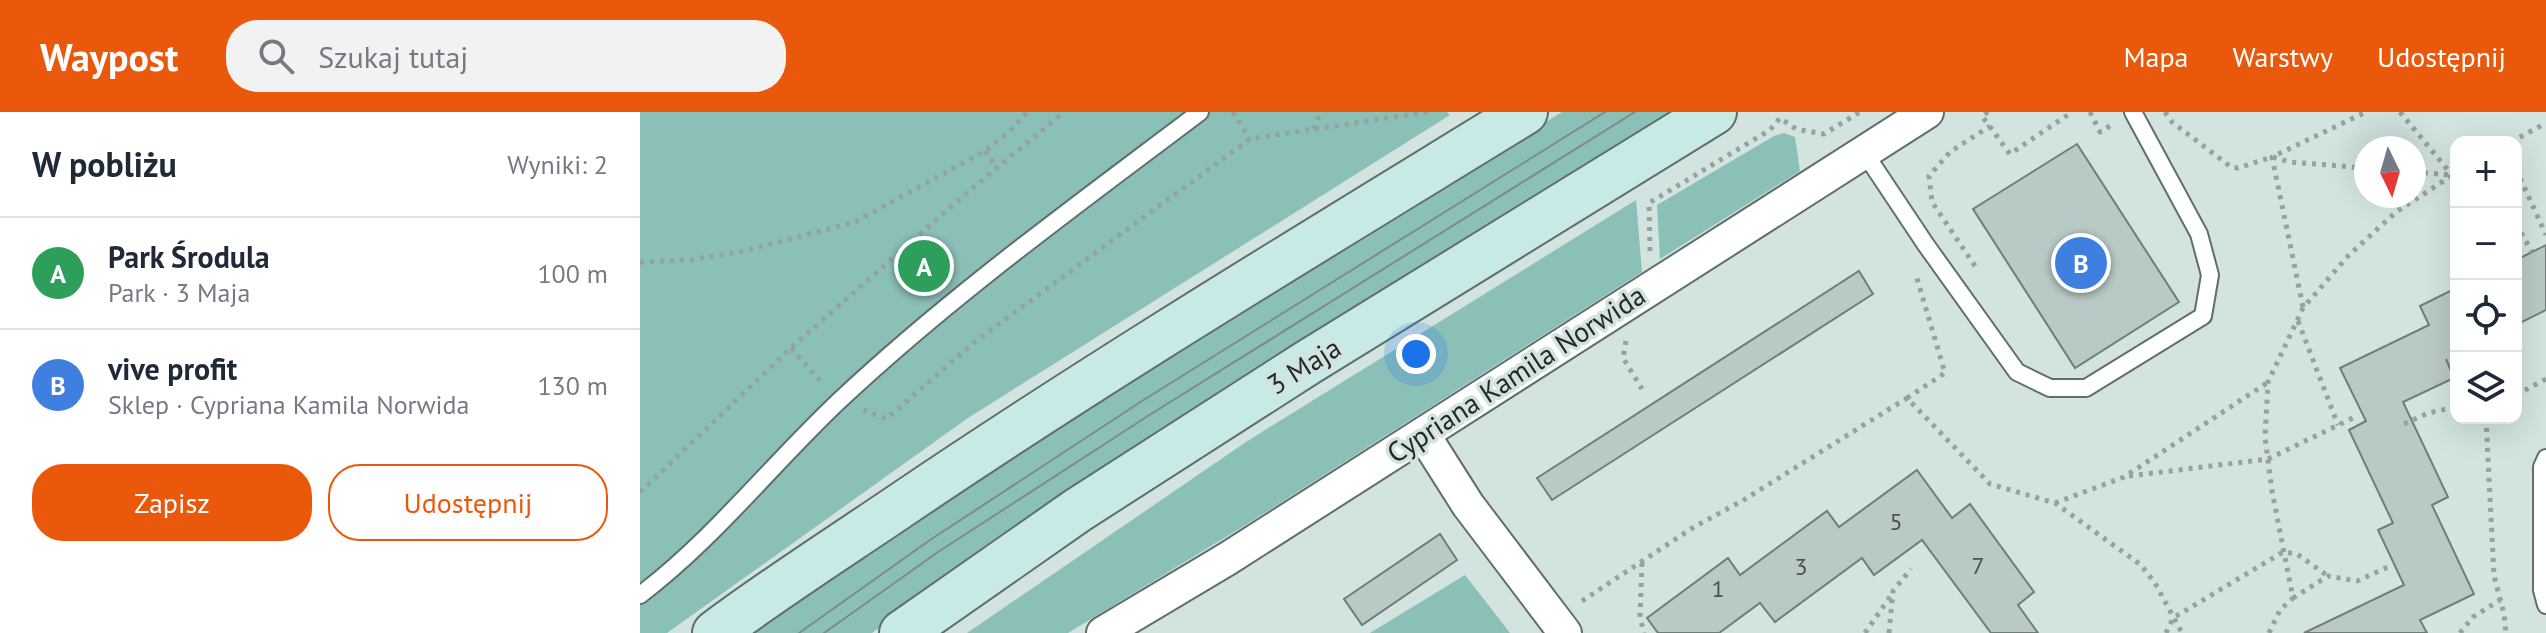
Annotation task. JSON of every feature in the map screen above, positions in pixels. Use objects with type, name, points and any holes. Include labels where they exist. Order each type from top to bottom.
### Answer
[{"type":"main road","points":[[715,633],[960,465],[1107,369],[1525,112]]},
{"type":"main road","name":"3 Maja","points":[[902,633],[1078,510],[1307,363],[1714,112]]},
{"type":"street","name":"Cypriana Kamila Norwida","points":[[1103,633],[1227,559],[1927,112]]},
{"type":"street","points":[[1423,434],[1468,505],[1560,627]]},
{"type":"lane","points":[[640,595],[691,554],[839,402],[939,311],[1200,112]]},
{"type":"lane","points":[[1864,152],[2017,372],[2050,388],[2086,388],[2203,316],[2210,275],[2199,234],[2133,112]]},
{"type":"lane","points":[[2545,596],[2542,467],[2546,458]]},
{"type":"path","points":[[640,262],[691,260],[744,251],[855,222],[985,151],[1027,112]]},
{"type":"path","points":[[640,492],[791,348],[1064,112]]},
{"type":"path","points":[[1233,112],[1250,139]]},
{"type":"path","points":[[1314,129],[1320,112]]},
{"type":"path","points":[[791,348],[839,402],[886,419],[976,341],[1250,139],[1427,112]]},
{"type":"path","points":[[1780,118],[1796,129],[1824,134],[1860,112]]},
{"type":"path","points":[[1983,113],[2010,154],[2072,112]]},
{"type":"path","points":[[2165,112],[2172,122],[2231,167],[2238,168],[2272,157],[2366,112]]},
{"type":"path","points":[[2400,112],[2450,169]]},
{"type":"path","points":[[2522,136],[2546,123]]},
{"type":"path","points":[[1982,276],[1932,202],[1929,176],[1950,152],[1990,126]]},
{"type":"path","points":[[985,151],[997,168]]},
{"type":"path","points":[[2272,157],[2290,162],[2354,167]]},
{"type":"path","points":[[2272,157],[2303,308]]},
{"type":"path","points":[[2426,173],[2450,174]]},
{"type":"path","points":[[2293,598],[2265,437],[2268,382],[2303,308],[2349,255],[2396,212],[2450,177]]},
{"type":"path","points":[[2522,182],[2546,235]]},
{"type":"path","points":[[2522,234],[2532,252]]},
{"type":"path","points":[[1560,627],[1580,602],[1694,527],[1742,501],[1945,373],[1909,252],[1926,245]]},
{"type":"path","points":[[2298,321],[2338,425]]},
{"type":"path","points":[[2522,392],[2546,379]]},
{"type":"path","points":[[2055,503],[2124,477],[2268,382]]},
{"type":"path","points":[[1907,398],[1990,484],[2055,503],[2141,565],[2155,583],[2182,633]]},
{"type":"path","points":[[2404,424],[2428,413],[2450,408]]},
{"type":"path","points":[[2124,477],[2268,459],[2357,416]]},
{"type":"path","points":[[2486,424],[2494,576],[2506,633]]},
{"type":"path","points":[[2166,633],[2173,618],[2283,552],[2297,554],[2328,576],[2357,581],[2388,567]]},
{"type":"path","points":[[1642,563],[1640,617],[1644,633]]},
{"type":"path","points":[[1865,633],[1911,569]]},
{"type":"path","points":[[2269,633],[2280,610],[2328,576]]},
{"type":"path","points":[[1889,633],[1893,591]]},
{"type":"path","points":[[2460,633],[2473,617],[2500,600]]},
{"type":"green space","points":[[640,112],[1447,112],[1450,115],[968,418],[667,633],[640,633]]},
{"type":"green space","points":[[1562,112],[1673,112],[946,579],[872,633],[747,633],[1030,439]]},
{"type":"green space","points":[[1784,133],[1795,137],[1800,171],[1660,259],[1657,205]]},
{"type":"green space","points":[[1636,200],[1642,272],[1252,521],[1068,633],[967,633],[1246,442]]},
{"type":"green space","points":[[1465,575],[1510,633],[1370,633]]},
{"type":"building","points":[[2077,144],[2179,302],[2075,368],[1973,209]]},
{"type":"building","points":[[2546,245],[2546,310],[2522,322],[2522,280],[2522,257]]},
{"type":"building","points":[[1859,271],[1873,294],[1552,500],[1537,478]]},
{"type":"building","points":[[2450,291],[2450,368],[2446,359],[2450,380],[2403,402],[2448,497],[2432,505],[2474,594],[2420,620],[2427,633],[2304,633],[2404,585],[2378,530],[2393,523],[2349,430],[2366,421],[2340,368],[2429,325],[2420,306]]},
{"type":"building","points":[[1917,470],[1952,518],[1970,504],[2034,592],[2018,605],[2038,633],[1991,633],[1922,540],[1874,575],[1862,558],[1775,622],[1760,603],[1719,633],[1658,633],[1647,618],[1728,558],[1740,575],[1827,511],[1839,527]]},
{"type":"building","points":[[1440,534],[1457,560],[1362,625],[1344,599]]},
{"type":"tram line","points":[[799,633],[930,540],[1142,401],[1605,112]]},
{"type":"tram line","points":[[824,633],[938,552],[1151,414],[1635,112]]},
{"type":"place","name":"vive profit","points":[[2081,263]]},
{"type":"place","name":"Park Środula","points":[[924,266]]}]
